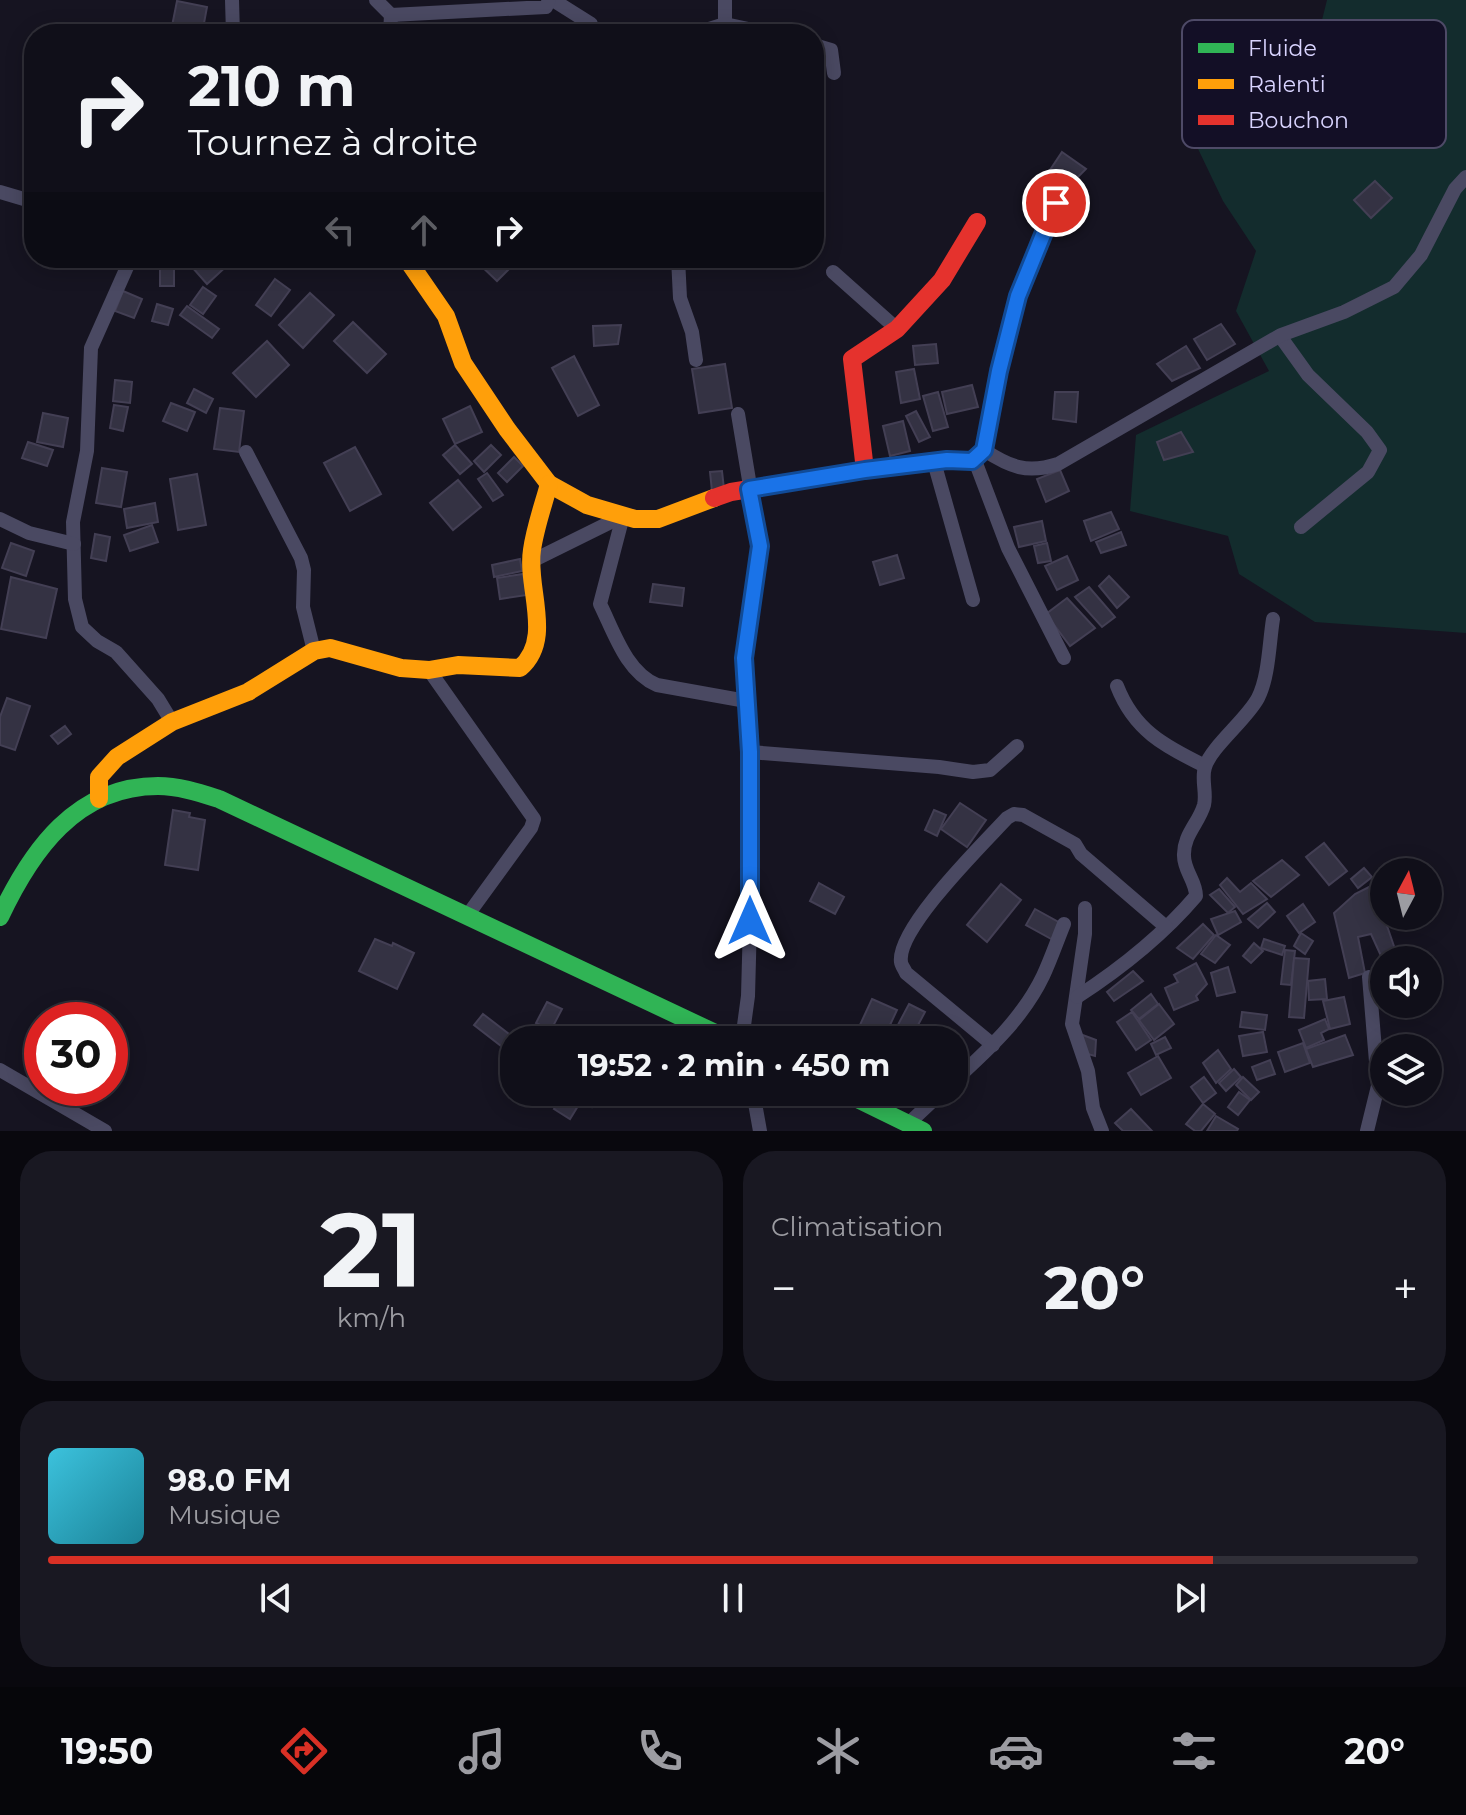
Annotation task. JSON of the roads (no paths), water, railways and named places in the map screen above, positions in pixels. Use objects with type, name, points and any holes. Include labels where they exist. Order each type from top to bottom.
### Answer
[{"type":"street","points":[[232,0],[233,24]]},
{"type":"street","points":[[376,0],[391,15],[546,7],[551,0],[591,24]]},
{"type":"street","points":[[725,0],[725,24]]},
{"type":"street","points":[[391,15],[391,24]]},
{"type":"street","points":[[824,48],[831,50],[834,73]]},
{"type":"street","points":[[984,450],[1005,464],[1038,470],[1058,464],[1280,336],[1344,312],[1394,287],[1421,255],[1455,189],[1466,177]]},
{"type":"street","points":[[0,192],[24,199]]},
{"type":"street","points":[[972,461],[984,450],[1018,296],[1056,203]]},
{"type":"street","points":[[865,470],[852,359],[897,329],[942,280],[977,222]]},
{"type":"street","points":[[127,268],[91,348],[87,451],[73,522],[75,599],[82,627],[116,652],[158,699],[172,722]]},
{"type":"street","points":[[413,268],[446,316],[463,363],[507,429],[549,484],[587,505],[623,516],[658,519],[716,496],[749,489],[865,470],[965,459],[972,461],[977,466],[1008,548],[1064,658]]},
{"type":"street","points":[[678,268],[680,298],[692,332],[696,360]]},
{"type":"street","points":[[833,272],[897,329]]},
{"type":"street","points":[[1280,336],[1308,375],[1367,432],[1380,450],[1368,472],[1301,527]]},
{"type":"street","points":[[738,414],[760,546],[745,636],[750,752],[748,996],[744,1026]]},
{"type":"street","points":[[246,452],[301,558],[304,570],[303,607],[314,651]]},
{"type":"street","points":[[934,462],[973,600]]},
{"type":"street","points":[[99,799],[99,777],[117,757],[172,722],[248,692],[314,651],[330,648],[401,668],[429,670],[458,665],[520,668],[527,662],[537,642],[532,561],[534,534],[549,484]]},
{"type":"street","points":[[532,561],[623,516]]},
{"type":"street","points":[[623,516],[600,604],[626,657],[649,682],[657,685],[746,701]]},
{"type":"street","points":[[0,519],[29,533],[74,544]]},
{"type":"street","points":[[1077,997],[1107,978],[1166,927],[1196,896],[1196,887],[1183,856],[1186,837],[1205,803],[1205,766],[1258,699],[1273,619]]},
{"type":"street","points":[[429,670],[534,819],[531,828],[467,916]]},
{"type":"street","points":[[1117,686],[1125,707],[1145,732],[1205,766]]},
{"type":"street","points":[[750,752],[973,772],[990,770],[1017,746]]},
{"type":"street","points":[[0,917],[23,870],[41,847],[78,811],[99,799],[130,789],[156,786],[184,788],[219,799],[700,1026]]},
{"type":"street","points":[[993,1045],[906,973],[900,963],[911,931],[962,863],[1007,818],[1014,814],[1023,815],[1075,844],[1081,854],[1166,927]]},
{"type":"street","points":[[1085,908],[1085,934],[1072,1024],[1088,1071],[1093,1108],[1102,1131]]},
{"type":"street","points":[[968,1068],[993,1045],[1036,989],[1064,924]]},
{"type":"street","points":[[1367,1131],[1378,1086],[1369,977]]},
{"type":"street","points":[[0,1070],[105,1131]]},
{"type":"street","points":[[756,1106],[760,1131]]},
{"type":"street","points":[[872,1106],[915,1127],[931,1106]]}]
